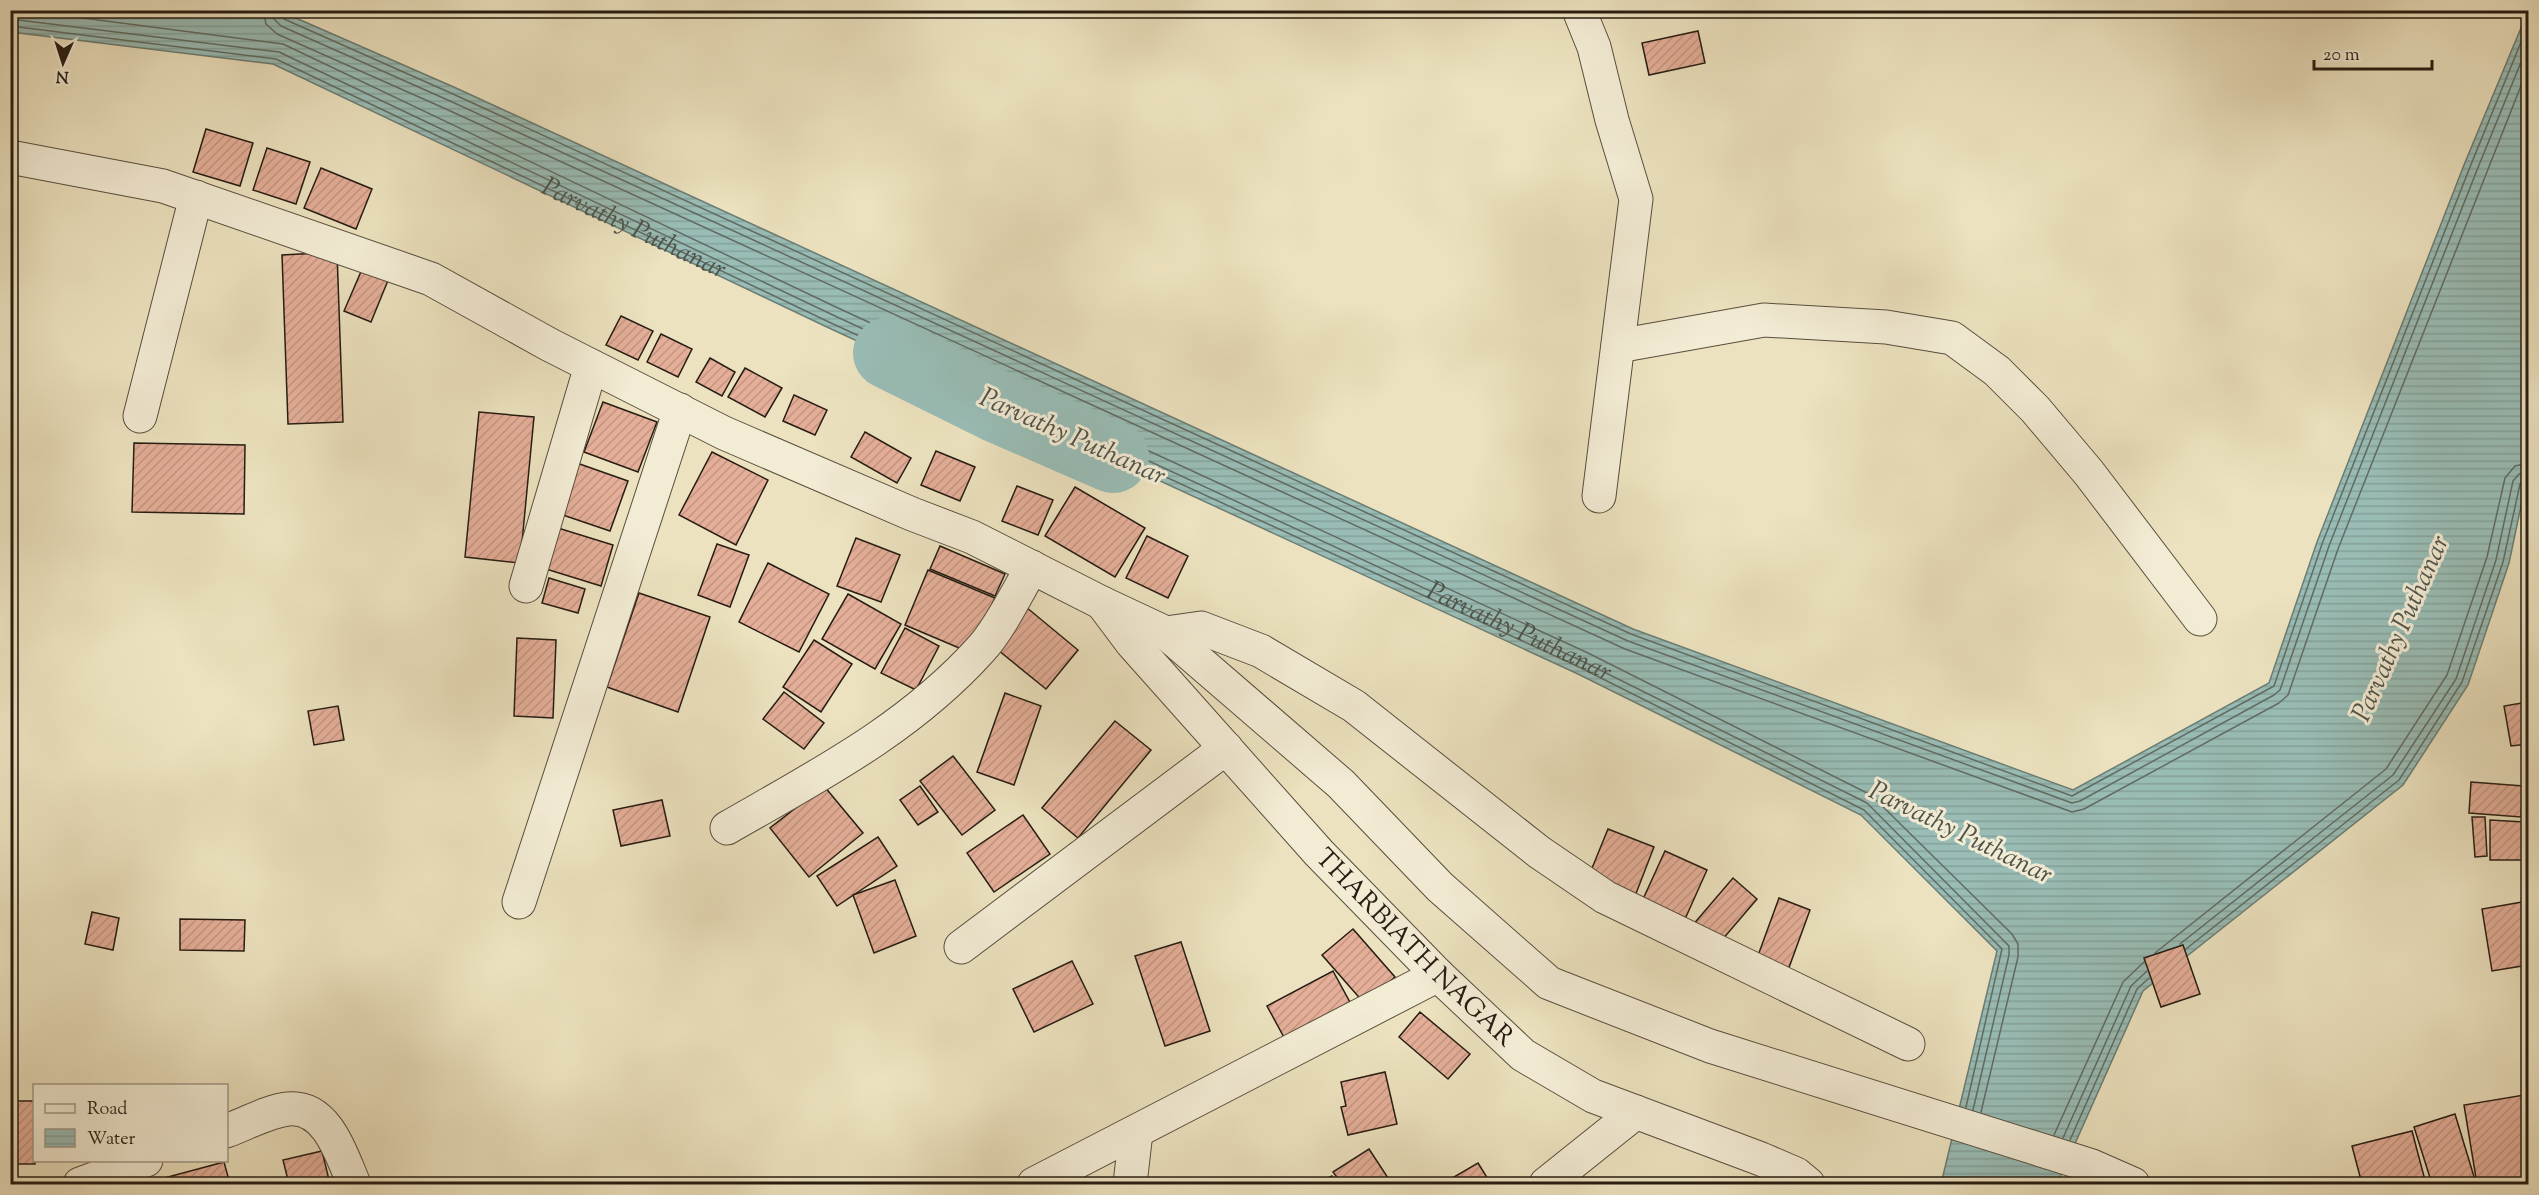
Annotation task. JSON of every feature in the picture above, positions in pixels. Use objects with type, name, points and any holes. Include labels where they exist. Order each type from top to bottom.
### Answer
[{"type":"street","points":[[1579,10],[1594,46],[1612,120],[1636,199],[1599,496]]},
{"type":"street","points":[[10,157],[163,186],[430,279],[591,366],[724,433],[901,510],[972,537],[1166,633],[1341,784],[1440,887],[1549,983],[1710,1046],[2092,1166],[2133,1185]]},
{"type":"street","points":[[140,416],[196,197]]},
{"type":"street","points":[[1618,346],[1764,320],[1886,327],[1952,338],[1997,371],[2035,409],[2088,473],[2200,619]]},
{"type":"street","points":[[526,586],[591,366]]},
{"type":"street","points":[[519,902],[680,411]]},
{"type":"street","points":[[727,828],[857,754],[921,707],[983,648],[1032,567]]},
{"type":"street","name":"THARBIATH NAGAR","points":[[1102,603],[1132,643],[1319,853],[1438,975],[1522,1055],[1593,1096],[1761,1158],[1796,1174],[1808,1185]]},
{"type":"street","points":[[1166,633],[1201,628],[1261,651],[1354,706],[1539,852],[1605,897],[1908,1044]]},
{"type":"street","points":[[961,947],[1226,748]]},
{"type":"street","points":[[1034,1185],[1438,975]]},
{"type":"street","points":[[228,1130],[289,1109],[308,1111],[323,1123],[334,1140],[354,1185]]},
{"type":"street","points":[[1546,1185],[1636,1112]]},
{"type":"street","points":[[1130,1185],[1136,1132]]},
{"type":"street","points":[[80,1185],[143,1162]]},
{"type":"water","points":[[11,11],[280,11],[456,88],[1633,629],[2073,790],[2269,683],[2317,542],[2464,165],[2528,11],[2528,473],[2509,563],[2468,685],[2403,785],[2143,991],[2057,1184],[1941,1184],[1997,951],[1861,815],[1578,674],[829,328],[273,64],[11,32]]},
{"type":"building","points":[[1698,31],[1705,63],[1649,75],[1642,43]]},
{"type":"building","points":[[206,129],[253,143],[240,186],[193,172]]},
{"type":"building","points":[[267,148],[310,162],[296,204],[253,190]]},
{"type":"building","points":[[321,168],[372,189],[356,229],[304,208]]},
{"type":"building","points":[[337,252],[343,422],[288,424],[282,255]]},
{"type":"building","points":[[363,267],[389,278],[371,322],[344,311]]},
{"type":"building","points":[[621,316],[653,331],[638,360],[606,345]]},
{"type":"building","points":[[661,334],[692,349],[678,377],[647,362]]},
{"type":"building","points":[[710,358],[735,372],[722,396],[696,382]]},
{"type":"building","points":[[745,368],[782,388],[765,417],[728,397]]},
{"type":"building","points":[[794,395],[827,410],[815,435],[783,421]]},
{"type":"building","points":[[603,402],[657,422],[638,472],[584,452]]},
{"type":"building","points":[[479,412],[534,417],[520,563],[465,557]]},
{"type":"building","points":[[865,432],[911,458],[897,483],[851,457]]},
{"type":"building","points":[[134,443],[245,445],[244,514],[132,512]]},
{"type":"building","points":[[936,451],[975,467],[960,501],[921,485]]},
{"type":"building","points":[[712,452],[768,480],[736,545],[679,515]]},
{"type":"building","points":[[574,462],[628,481],[610,531],[557,513]]},
{"type":"building","points":[[1017,486],[1053,500],[1038,535],[1002,521]]},
{"type":"building","points":[[1075,487],[1145,528],[1115,577],[1045,536]]},
{"type":"building","points":[[558,528],[613,545],[601,586],[546,569]]},
{"type":"building","points":[[1147,536],[1188,556],[1168,598],[1126,578]]},
{"type":"building","points":[[856,538],[900,555],[881,602],[837,586]]},
{"type":"building","points":[[717,544],[749,555],[730,607],[698,595]]},
{"type":"building","points":[[940,546],[1005,574],[995,596],[930,569]]},
{"type":"building","points":[[768,563],[829,594],[799,652],[739,622]]},
{"type":"building","points":[[928,570],[995,598],[971,653],[905,625]]},
{"type":"building","points":[[549,578],[585,589],[578,613],[542,603]]},
{"type":"building","points":[[639,593],[710,617],[678,712],[607,687]]},
{"type":"building","points":[[848,594],[901,624],[875,669],[822,639]]},
{"type":"building","points":[[1026,607],[1078,650],[1046,689],[993,646]]},
{"type":"building","points":[[905,628],[939,646],[916,690],[881,673]]},
{"type":"building","points":[[517,638],[556,640],[553,718],[514,716]]},
{"type":"building","points":[[814,640],[852,664],[821,712],[783,687]]},
{"type":"building","points":[[784,692],[824,723],[804,749],[763,719]]},
{"type":"building","points":[[1005,693],[1041,706],[1014,785],[977,772]]},
{"type":"building","points":[[2528,702],[2528,744],[2511,746],[2504,706]]},
{"type":"building","points":[[338,706],[344,740],[314,745],[308,711]]},
{"type":"building","points":[[1115,721],[1151,750],[1078,838],[1042,808]]},
{"type":"building","points":[[953,756],[995,810],[962,835],[920,781]]},
{"type":"building","points":[[2471,782],[2523,786],[2521,817],[2469,813]]},
{"type":"building","points":[[824,786],[863,833],[809,877],[770,828]]},
{"type":"building","points":[[920,786],[938,812],[918,825],[900,800]]},
{"type":"building","points":[[662,800],[670,836],[621,846],[613,810]]},
{"type":"building","points":[[1023,815],[1050,854],[994,892],[967,853]]},
{"type":"building","points":[[2472,817],[2485,817],[2487,856],[2475,857]]},
{"type":"building","points":[[2490,820],[2524,822],[2524,860],[2490,860]]},
{"type":"building","points":[[1608,829],[1654,847],[1635,896],[1588,878]]},
{"type":"building","points":[[878,837],[897,866],[837,906],[817,876]]},
{"type":"building","points":[[1665,851],[1707,870],[1681,928],[1639,908]]},
{"type":"building","points":[[1733,878],[1757,899],[1716,947],[1692,926]]},
{"type":"building","points":[[895,880],[916,936],[874,953],[853,895]]},
{"type":"building","points":[[1779,898],[1810,910],[1787,973],[1756,961]]},
{"type":"building","points":[[2528,901],[2528,965],[2492,971],[2482,909]]},
{"type":"building","points":[[92,912],[119,918],[113,950],[85,944]]},
{"type":"building","points":[[180,919],[245,920],[244,951],[180,950]]},
{"type":"building","points":[[1353,929],[1395,977],[1364,1003],[1322,955]]},
{"type":"building","points":[[1181,942],[1210,1031],[1165,1046],[1135,956]]},
{"type":"building","points":[[2183,945],[2200,994],[2161,1007],[2144,958]]},
{"type":"building","points":[[1072,961],[1093,1004],[1034,1032],[1013,989]]},
{"type":"building","points":[[1333,971],[1352,1006],[1286,1041],[1267,1006]]},
{"type":"building","points":[[1420,1012],[1470,1054],[1448,1079],[1399,1037]]},
{"type":"building","points":[[1385,1072],[1397,1124],[1348,1135],[1341,1107],[1346,1106],[1341,1082]]},
{"type":"building","points":[[2524,1095],[2528,1118],[2528,1184],[2477,1184],[2464,1105]]},
{"type":"building","points":[[10,1101],[33,1101],[33,1162],[35,1164],[10,1164]]},
{"type":"building","points":[[2455,1114],[2475,1180],[2460,1184],[2432,1184],[2414,1127]]},
{"type":"building","points":[[2412,1131],[2426,1184],[2362,1184],[2352,1146]]},
{"type":"building","points":[[1369,1149],[1392,1184],[1342,1184],[1333,1172]]},
{"type":"building","points":[[322,1151],[330,1184],[289,1184],[283,1160]]},
{"type":"building","points":[[224,1162],[230,1184],[142,1184]]},
{"type":"building","points":[[1478,1163],[1491,1184],[1442,1184]]},
{"type":"building","points":[[1332,1176],[1336,1184],[1314,1184]]},
{"type":"waterway","name":"Parvathy Puthanar","points":[[889,353],[998,407],[1113,457]]}]
